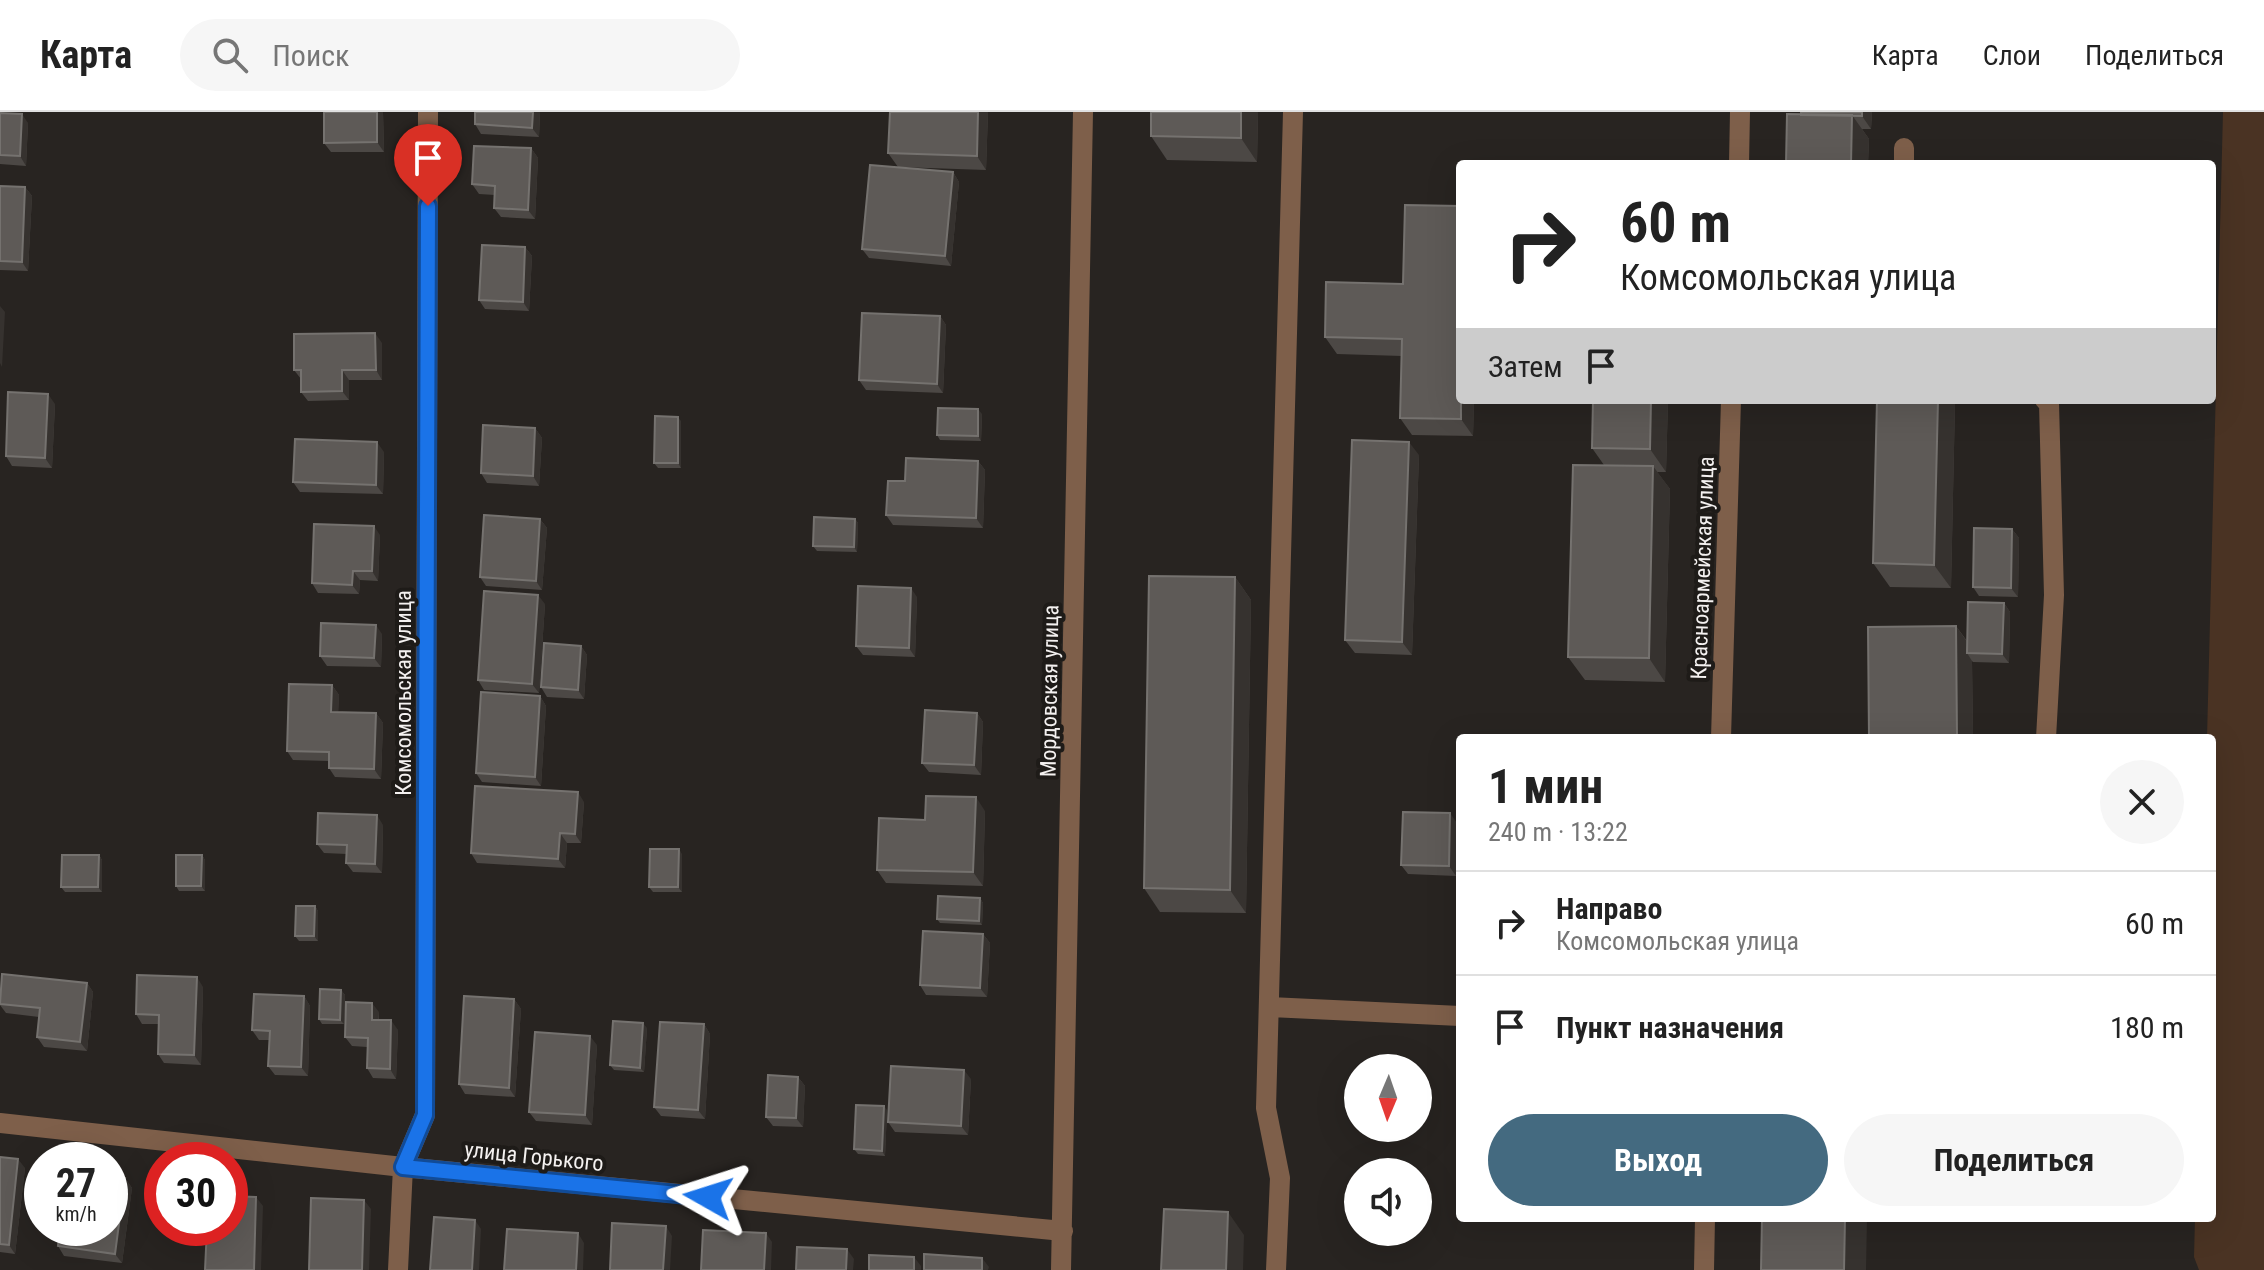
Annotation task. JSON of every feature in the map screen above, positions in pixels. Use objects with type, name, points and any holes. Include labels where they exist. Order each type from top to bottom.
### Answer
[{"type":"street","name":"Комсомольская улица","points":[[398,1270],[403,1167],[425,1115],[428,112]]},
{"type":"street","name":"Мордовская улица","points":[[1061,1270],[1083,112]]},
{"type":"street","points":[[1276,1270],[1280,1178],[1266,1108],[1293,112]]},
{"type":"street","points":[[1739,160],[1740,112]]},
{"type":"street","name":"Красноармейская улица","points":[[1721,734],[1731,404]]},
{"type":"street","points":[[2046,734],[2054,595],[2049,404]]},
{"type":"street","points":[[1269,1007],[1456,1016]]},
{"type":"street","name":"улица Горького","points":[[0,1123],[403,1167],[1063,1231]]},
{"type":"street","points":[[1704,1270],[1705,1222]]},
{"type":"shaded area","points":[[2223,112],[2264,112],[2264,1270],[2199,1270],[2194,1257],[2195,1222],[2216,1222],[2216,734],[2207,734]]},
{"type":"building","points":[[324,112],[377,112],[377,142],[324,143]]},
{"type":"building","points":[[475,112],[533,112],[532,128],[475,124]]},
{"type":"building","points":[[890,112],[978,112],[977,156],[888,153]]},
{"type":"building","points":[[1151,112],[1241,112],[1241,138],[1151,136]]},
{"type":"building","points":[[1801,112],[1862,112],[1862,116],[1801,115]]},
{"type":"building","points":[[0,113],[22,114],[20,156],[0,155]]},
{"type":"building","points":[[1787,114],[1852,115],[1851,160],[1786,160]]},
{"type":"building","points":[[474,146],[531,148],[528,210],[494,208],[495,186],[472,184]]},
{"type":"building","points":[[870,165],[953,172],[945,256],[862,249]]},
{"type":"building","points":[[0,186],[25,187],[22,262],[0,261]]},
{"type":"building","points":[[1405,205],[1456,206],[1456,404],[1461,404],[1461,419],[1400,418],[1402,339],[1325,337],[1326,282],[1403,284]]},
{"type":"building","points":[[482,245],[525,247],[523,302],[479,300]]},
{"type":"building","points":[[862,313],[940,316],[937,384],[859,380]]},
{"type":"building","points":[[375,333],[376,370],[342,370],[342,391],[301,392],[301,370],[294,370],[294,334]]},
{"type":"building","points":[[8,392],[48,394],[45,458],[6,456]]},
{"type":"building","points":[[1593,404],[1651,404],[1650,449],[1592,448]]},
{"type":"building","points":[[1877,404],[1938,404],[1934,565],[1873,563]]},
{"type":"building","points":[[938,408],[978,409],[978,436],[937,435]]},
{"type":"building","points":[[655,416],[678,417],[678,463],[654,463]]},
{"type":"building","points":[[483,425],[535,428],[533,476],[481,473]]},
{"type":"building","points":[[295,439],[377,442],[376,485],[293,482]]},
{"type":"building","points":[[1352,440],[1409,442],[1402,642],[1345,640]]},
{"type":"building","points":[[906,458],[978,461],[976,518],[886,515],[888,481],[905,481]]},
{"type":"building","points":[[1573,465],[1653,466],[1649,658],[1568,657]]},
{"type":"building","points":[[484,515],[540,519],[536,581],[480,577]]},
{"type":"building","points":[[814,517],[855,519],[854,547],[813,546]]},
{"type":"building","points":[[314,524],[374,526],[372,571],[353,571],[352,585],[312,583]]},
{"type":"building","points":[[1974,528],[2012,529],[2011,588],[1973,587]]},
{"type":"building","points":[[1149,576],[1235,577],[1230,890],[1144,888]]},
{"type":"building","points":[[858,586],[911,588],[909,648],[856,646]]},
{"type":"building","points":[[484,591],[538,595],[532,684],[478,680]]},
{"type":"building","points":[[1968,602],[2004,603],[2002,654],[1967,653]]},
{"type":"building","points":[[321,623],[376,625],[374,658],[320,656]]},
{"type":"building","points":[[1956,626],[1957,734],[1869,734],[1868,627]]},
{"type":"building","points":[[544,643],[581,646],[578,690],[541,687]]},
{"type":"building","points":[[289,684],[332,685],[331,712],[376,713],[374,769],[329,768],[329,752],[287,751]]},
{"type":"building","points":[[481,692],[540,696],[535,777],[476,773]]},
{"type":"building","points":[[925,710],[977,713],[974,765],[922,763]]},
{"type":"building","points":[[475,786],[578,792],[575,834],[560,833],[558,859],[471,853]]},
{"type":"building","points":[[926,796],[976,797],[973,872],[877,870],[879,818],[925,820]]},
{"type":"building","points":[[1403,812],[1450,813],[1449,866],[1401,865]]},
{"type":"building","points":[[318,813],[377,815],[375,864],[346,863],[347,845],[317,844]]},
{"type":"building","points":[[650,849],[679,849],[678,887],[649,887]]},
{"type":"building","points":[[62,855],[99,855],[98,887],[61,887]]},
{"type":"building","points":[[176,855],[202,855],[201,886],[176,886]]},
{"type":"building","points":[[938,896],[980,898],[979,921],[937,919]]},
{"type":"building","points":[[296,906],[315,906],[314,936],[295,936]]},
{"type":"building","points":[[923,931],[983,934],[980,988],[920,985]]},
{"type":"building","points":[[2,974],[87,983],[80,1042],[37,1037],[40,1008],[0,1004]]},
{"type":"building","points":[[137,975],[197,977],[194,1055],[158,1054],[159,1015],[136,1014]]},
{"type":"building","points":[[320,989],[341,990],[340,1020],[319,1019]]},
{"type":"building","points":[[254,994],[304,996],[301,1067],[268,1066],[270,1031],[252,1030]]},
{"type":"building","points":[[464,996],[514,999],[509,1088],[459,1084]]},
{"type":"building","points":[[346,1002],[372,1003],[372,1020],[391,1020],[390,1069],[367,1068],[368,1038],[345,1037]]},
{"type":"building","points":[[613,1021],[643,1023],[640,1068],[610,1065]]},
{"type":"building","points":[[660,1022],[704,1024],[698,1110],[654,1107]]},
{"type":"building","points":[[535,1032],[590,1036],[585,1115],[529,1112]]},
{"type":"building","points":[[891,1066],[964,1070],[961,1126],[888,1122]]},
{"type":"building","points":[[768,1075],[798,1077],[796,1118],[766,1117]]},
{"type":"building","points":[[856,1105],[884,1106],[882,1151],[854,1149]]},
{"type":"building","points":[[0,1157],[18,1159],[9,1245],[0,1244]]},
{"type":"building","points":[[248,1197],[256,1197],[254,1270],[205,1270],[206,1246],[248,1246]]},
{"type":"building","points":[[311,1198],[364,1200],[362,1270],[309,1270]]},
{"type":"building","points":[[1164,1209],[1228,1212],[1226,1270],[1161,1270]]},
{"type":"building","points":[[434,1217],[475,1220],[472,1270],[430,1270]]},
{"type":"building","points":[[1762,1222],[1845,1222],[1844,1270],[1761,1270]]},
{"type":"building","points":[[612,1223],[666,1226],[663,1270],[610,1270]]},
{"type":"building","points":[[507,1229],[578,1233],[576,1270],[504,1270]]},
{"type":"building","points":[[703,1230],[766,1233],[764,1270],[701,1270]]},
{"type":"building","points":[[58,1246],[116,1246],[115,1254]]},
{"type":"building","points":[[797,1247],[847,1249],[846,1270],[796,1270]]},
{"type":"building","points":[[924,1254],[982,1258],[982,1270],[924,1270]]},
{"type":"building","points":[[869,1255],[914,1257],[914,1270],[869,1270]]},
{"type":"route","points":[[428,206],[425,1115],[403,1167],[708,1197]]}]
